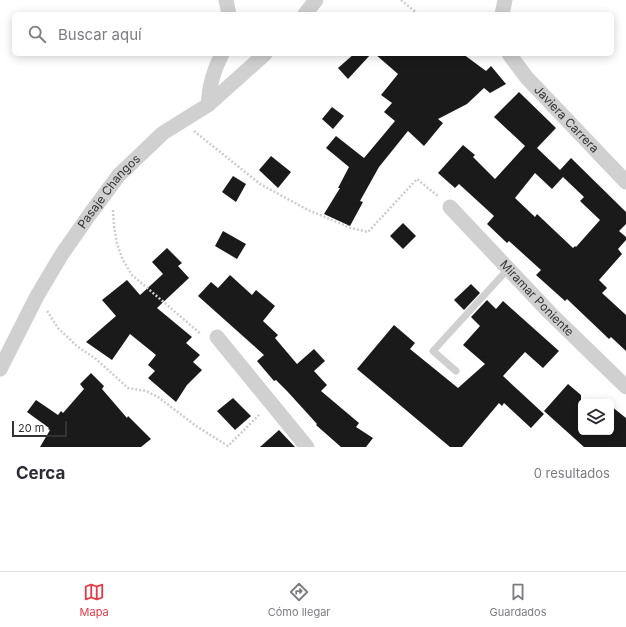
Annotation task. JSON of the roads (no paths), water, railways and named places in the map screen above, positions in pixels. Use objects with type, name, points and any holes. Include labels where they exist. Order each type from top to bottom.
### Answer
[{"type":"street","points":[[226,0],[229,12]]},
{"type":"street","points":[[307,12],[316,0]]},
{"type":"street","points":[[502,12],[505,0]]},
{"type":"street","points":[[208,105],[209,90],[213,75],[221,56]]},
{"type":"street","name":"Pasaje Changos","points":[[0,369],[37,296],[62,254],[119,175],[162,133],[208,105],[263,56]]},
{"type":"street","name":"Javiera Carrera","points":[[510,56],[527,78],[626,182]]},
{"type":"street","name":"Miramar Poniente","points":[[450,207],[550,313],[626,387]]},
{"type":"street","points":[[217,337],[307,447]]},
{"type":"lane","points":[[456,371],[433,350],[508,269]]}]
